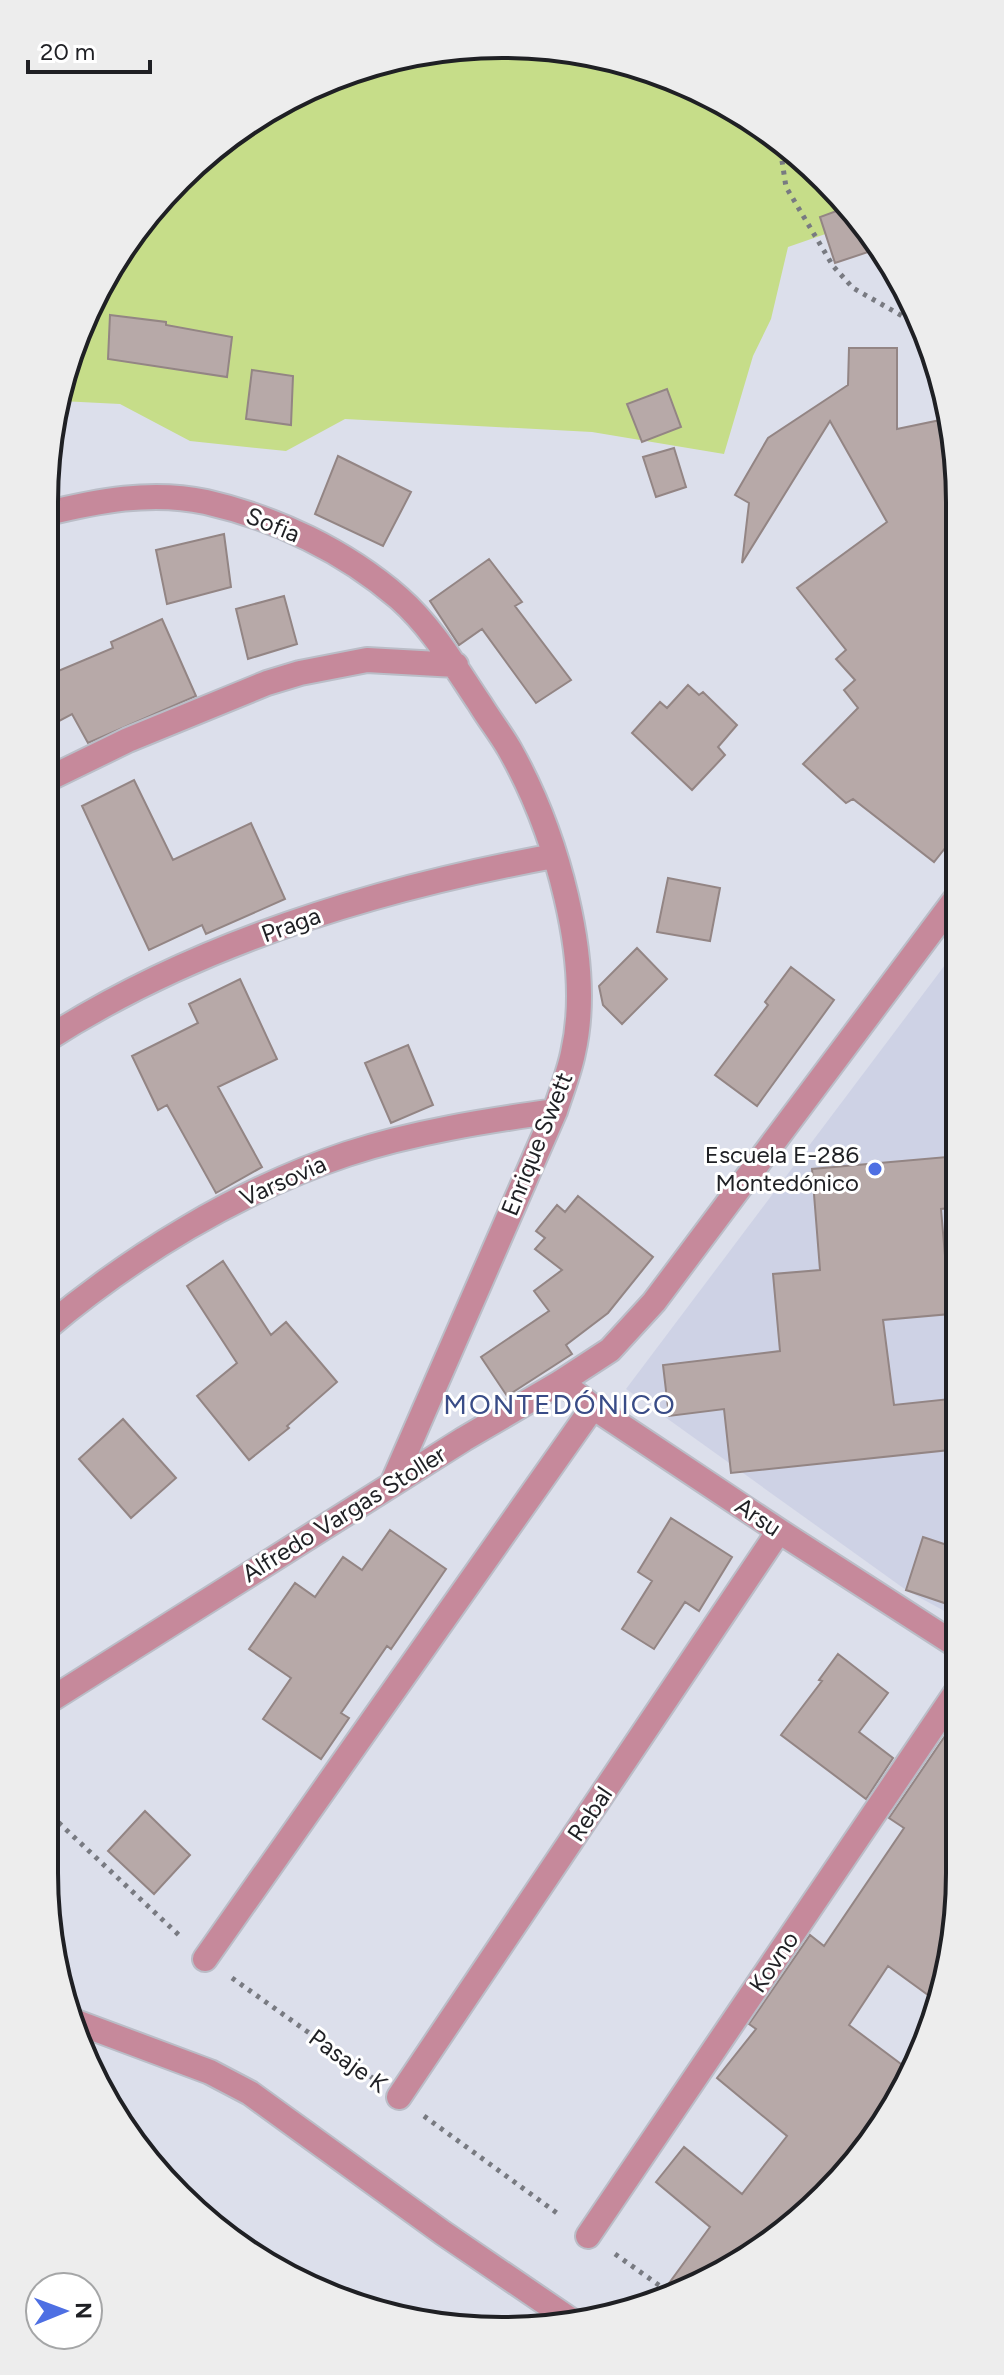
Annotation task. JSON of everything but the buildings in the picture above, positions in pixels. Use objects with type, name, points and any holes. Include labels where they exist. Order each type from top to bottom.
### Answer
[{"type":"street","name":"Sofia","points":[[58,511],[141,497],[204,502],[248,513],[347,559],[377,580],[402,601],[456,665]]},
{"type":"street","points":[[58,774],[128,740],[267,683],[300,673],[367,660],[456,665]]},
{"type":"street","name":"Enrique Swett","points":[[392,1484],[555,1111],[573,1053],[579,995],[574,937],[554,856],[529,788],[509,748],[456,665]]},
{"type":"street","name":"Praga","points":[[58,1033],[176,971],[320,913],[460,874],[554,856]]},
{"type":"street","name":"Alfredo Vargas Stoller","points":[[58,1695],[610,1350],[654,1302],[946,912]]},
{"type":"street","name":"Varsovia","points":[[58,1320],[152,1252],[225,1207],[285,1177],[383,1144],[476,1122],[555,1111]]},
{"type":"street","name":"Arsu","points":[[561,1382],[593,1407],[779,1531],[946,1639]]},
{"type":"street","points":[[205,1959],[593,1407]]},
{"type":"street","name":"Rebal","points":[[399,2097],[779,1531]]},
{"type":"street","name":"Kovno","points":[[588,2236],[946,1707]]},
{"type":"street","points":[[85,2025],[196,2066],[250,2093],[443,2233],[560,2313]]},
{"type":"path","points":[[782,157],[786,187],[833,266],[853,288],[905,318]]},
{"type":"path","name":"Pasaje K","points":[[58,1822],[205,1959],[661,2287]]},
{"type":"shaded area","name":"Escuela E-286 Montedónico","points":[[946,964],[946,1612],[906,1590],[626,1389]]},
{"type":"green space","points":[[473,59],[531,59],[589,67],[645,82],[698,104],[749,133],[795,168],[849,226],[788,247],[771,319],[753,356],[724,454],[592,432],[345,419],[286,451],[190,441],[120,404],[70,401],[92,332],[117,280],[168,209],[209,168],[280,117],[332,92],[387,73]]},
{"type":"place","name":"Escuela E-286 Montedónico","points":[[875,1169]]},
{"type":"district","name":"MONTEDÓNICO","points":[[560,1404]]}]
